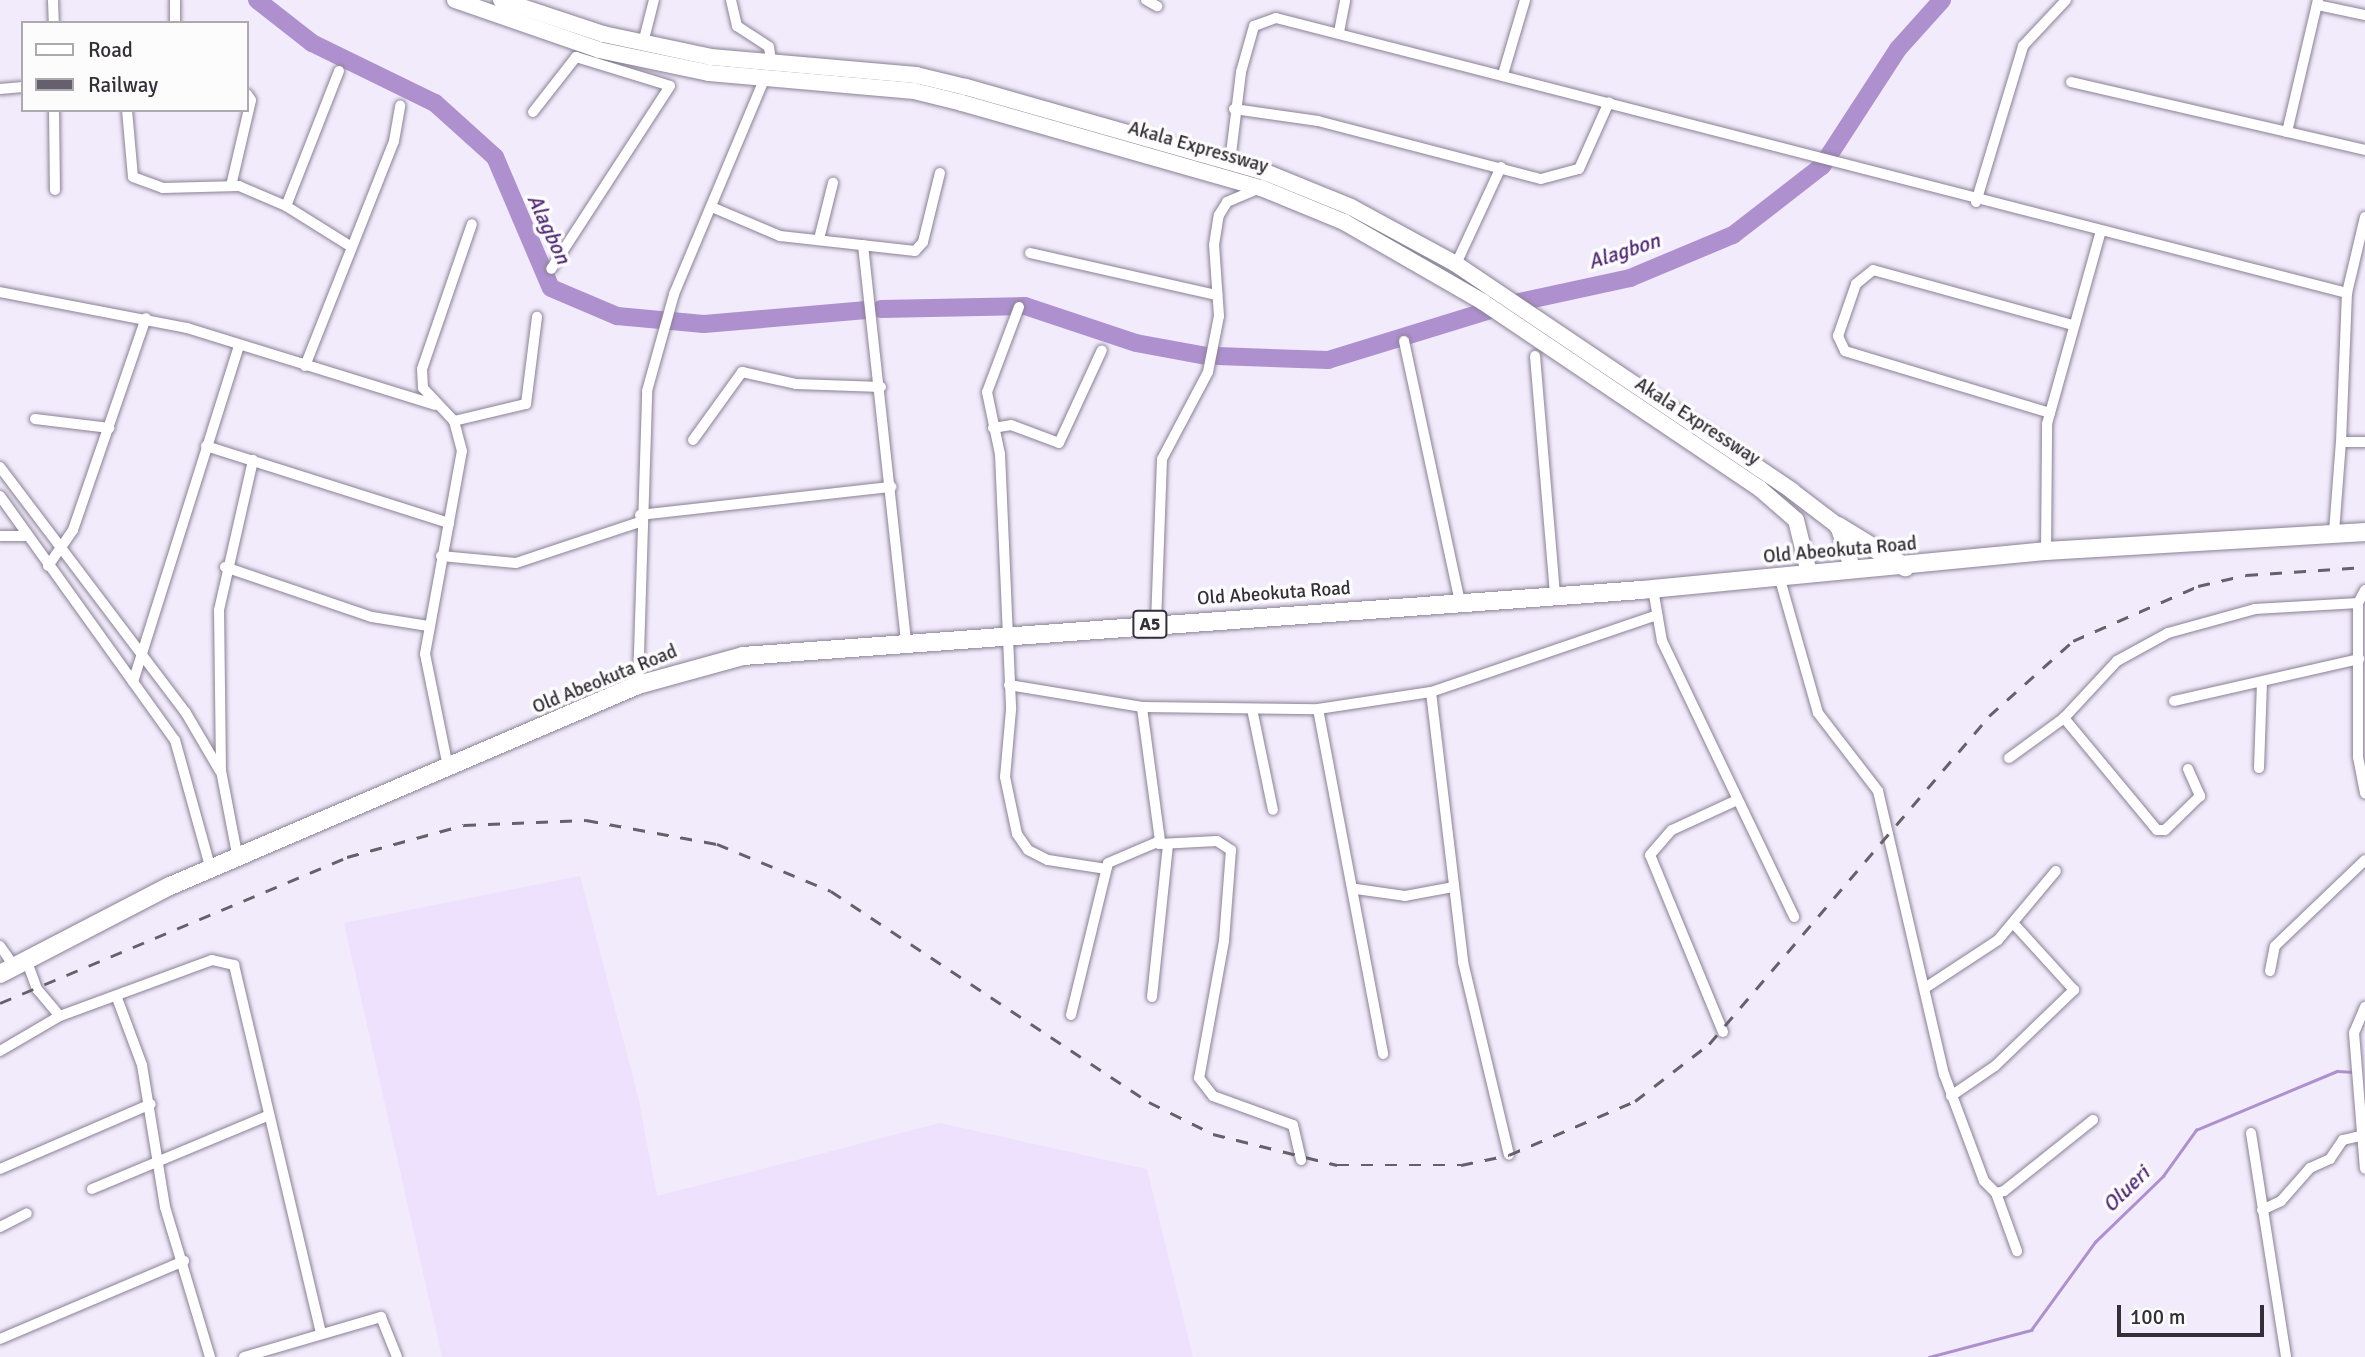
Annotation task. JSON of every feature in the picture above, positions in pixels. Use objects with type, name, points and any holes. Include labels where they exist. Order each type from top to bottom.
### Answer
[{"type":"highway","points":[[1838,526],[1905,567]]},
{"type":"highway","name":"Old Abeokuta Road","points":[[13,966],[107,915],[638,685],[743,656],[906,640],[1653,589],[1810,573],[1905,567],[2046,551],[2365,531]]},
{"type":"main road","name":"Akala Expressway","points":[[455,0],[476,4],[599,50],[679,67],[916,75],[1230,162],[1487,295]]},
{"type":"main road","name":"Akala Expressway","points":[[501,0],[643,43],[768,70],[914,91],[1263,180],[1351,207],[1456,264],[1487,295],[1780,504],[1802,532],[1810,573]]},
{"type":"main road","name":"Akala Expressway","points":[[1517,317],[1838,526]]},
{"type":"main road","points":[[1838,526],[1853,570]]},
{"type":"street","points":[[53,0],[54,21]]},
{"type":"street","points":[[175,0],[175,21]]},
{"type":"street","points":[[643,43],[654,0]]},
{"type":"street","points":[[638,685],[640,518],[647,391],[668,314],[714,208],[768,70],[769,47],[737,26],[731,0]]},
{"type":"street","points":[[1146,0],[1157,6]]},
{"type":"street","points":[[1339,32],[1345,0]]},
{"type":"street","points":[[1504,71],[1525,0]]},
{"type":"street","points":[[1976,202],[2023,46],[2066,0]]},
{"type":"street","points":[[2287,132],[2318,3],[2365,15]]},
{"type":"street","points":[[1230,162],[1234,108],[1259,20],[1339,32],[1411,54],[1504,71],[1976,202],[2347,293]]},
{"type":"street","points":[[533,112],[576,57],[670,86]]},
{"type":"street","points":[[551,269],[670,86],[679,67]]},
{"type":"street","points":[[286,206],[340,72]]},
{"type":"street","points":[[2071,82],[2365,150]]},
{"type":"street","points":[[0,89],[21,87]]},
{"type":"street","points":[[231,186],[251,100],[248,96]]},
{"type":"street","points":[[1234,108],[1318,121],[1541,178],[1571,174],[1589,154],[1609,102]]},
{"type":"street","points":[[305,366],[350,246],[394,141],[400,106]]},
{"type":"street","points":[[54,112],[55,190]]},
{"type":"street","points":[[127,112],[133,177],[163,188],[231,186],[286,206],[350,246]]},
{"type":"street","points":[[1456,264],[1501,167]]},
{"type":"street","points":[[714,208],[771,234],[863,245],[920,248],[940,173]]},
{"type":"street","points":[[1156,624],[1162,459],[1206,381],[1219,317],[1219,215],[1227,202],[1263,180]]},
{"type":"street","points":[[819,239],[833,183]]},
{"type":"street","points":[[2334,532],[2347,293],[2360,256],[2365,217]]},
{"type":"street","points":[[448,767],[428,680],[428,626],[462,451],[454,422],[435,405],[423,388],[422,369],[472,224]]},
{"type":"street","points":[[2046,551],[2050,413],[2100,234]]},
{"type":"street","points":[[863,245],[881,387],[906,640]]},
{"type":"street","points":[[1030,253],[1217,295]]},
{"type":"street","points":[[2050,413],[1844,351],[1838,336],[1856,284],[1873,270],[2073,325]]},
{"type":"street","points":[[0,292],[146,318],[435,405]]},
{"type":"street","points":[[1018,307],[988,385],[993,428],[1000,454],[1009,685],[1004,766],[1017,834],[1038,857],[1105,869]]},
{"type":"street","points":[[454,422],[526,404],[537,317]]},
{"type":"street","points":[[48,566],[65,547],[146,318]]},
{"type":"street","points":[[1404,341],[1460,602]]},
{"type":"street","points":[[132,682],[143,658],[239,345]]},
{"type":"street","points":[[993,428],[1012,425],[1059,443],[1102,350]]},
{"type":"street","points":[[1535,356],[1555,596]]},
{"type":"street","points":[[693,440],[742,372],[807,385],[881,387]]},
{"type":"street","points":[[35,419],[109,428]]},
{"type":"street","points":[[2340,442],[2365,442]]},
{"type":"street","points":[[206,446],[449,523]]},
{"type":"street","points":[[238,859],[220,771],[218,634],[225,567],[253,460]]},
{"type":"street","points":[[0,467],[65,547],[220,771]]},
{"type":"street","points":[[441,556],[516,563],[640,518],[891,487]]},
{"type":"street","points":[[0,496],[182,755],[211,870]]},
{"type":"street","points":[[0,536],[27,536]]},
{"type":"street","points":[[225,567],[372,617],[428,626]]},
{"type":"street","points":[[1779,576],[1818,713],[1878,791],[1951,1096],[1984,1181],[1996,1193],[2017,1251]]},
{"type":"street","points":[[1653,589],[1662,641],[1735,801],[1794,917]]},
{"type":"street","points":[[2365,590],[2358,603],[2359,659],[2363,687],[2358,757],[2365,793]]},
{"type":"street","points":[[2009,758],[2064,718],[2118,662],[2168,633],[2255,609],[2358,603]]},
{"type":"street","points":[[1009,685],[1142,706],[1318,709],[1431,692],[1657,615]]},
{"type":"street","points":[[2174,701],[2262,684],[2359,659]]},
{"type":"street","points":[[2259,768],[2262,684]]},
{"type":"street","points":[[1431,692],[1453,887],[1468,987],[1509,1155]]},
{"type":"street","points":[[1142,706],[1163,844],[1152,997]]},
{"type":"street","points":[[1252,709],[1273,810]]},
{"type":"street","points":[[1318,709],[1356,889],[1363,970],[1383,1054]]},
{"type":"street","points":[[2064,718],[2158,830],[2165,830],[2200,796],[2188,769]]},
{"type":"street","points":[[1723,1032],[1650,855],[1672,830],[1735,801]]},
{"type":"street","points":[[1071,1015],[1105,869],[1119,854],[1163,844],[1217,841],[1231,850],[1224,941],[1202,1038],[1201,1083],[1213,1096],[1293,1125],[1301,1160]]},
{"type":"street","points":[[2270,971],[2275,946],[2365,860]]},
{"type":"street","points":[[1925,988],[2014,924],[2038,886],[2056,872]]},
{"type":"street","points":[[1356,889],[1405,896],[1453,887]]},
{"type":"street","points":[[1951,1096],[1995,1066],[2074,990],[2014,924]]},
{"type":"street","points":[[0,946],[13,966],[60,1016]]},
{"type":"street","points":[[0,1051],[60,1016],[117,998],[212,960],[234,965],[267,1116],[321,1333]]},
{"type":"street","points":[[117,998],[151,1104],[158,1162],[210,1357]]},
{"type":"street","points":[[2365,1007],[2354,1033],[2365,1170]]},
{"type":"street","points":[[0,1169],[151,1104]]},
{"type":"street","points":[[92,1189],[267,1116]]},
{"type":"street","points":[[1996,1193],[2093,1120]]},
{"type":"street","points":[[2251,1133],[2286,1357]]},
{"type":"street","points":[[2262,1210],[2281,1200],[2310,1168],[2330,1160],[2343,1140],[2361,1136]]},
{"type":"street","points":[[0,1227],[27,1213]]},
{"type":"street","points":[[0,1339],[184,1261]]},
{"type":"street","points":[[244,1357],[271,1353],[321,1333],[381,1317],[397,1357]]},
{"type":"shaded area","points":[[580,876],[638,1096],[657,1196],[940,1123],[1147,1169],[1193,1357],[442,1357],[344,923]]},
{"type":"waterway","name":"Alagbon","points":[[257,0],[312,43],[435,103],[495,157],[551,288],[617,316],[704,324],[866,310]]},
{"type":"waterway","name":"Alagbon","points":[[1217,356],[1328,360],[1510,304],[1630,278],[1733,235],[1822,166],[1898,49],[1942,0]]},
{"type":"waterway","name":"Alagbon","points":[[881,309],[1025,306],[1136,343],[1206,356]]},
{"type":"waterway","name":"Olueri","points":[[1929,1357],[2031,1330],[2095,1242],[2163,1176],[2196,1130],[2337,1071],[2355,1072]]},
{"type":"railway","points":[[0,1003],[347,857],[464,825],[586,820],[717,844],[831,891],[1149,1102],[1213,1134],[1337,1165],[1461,1165],[1509,1155],[1635,1101],[1709,1044],[1989,716],[2073,641],[2198,586],[2246,575],[2365,567]]}]
